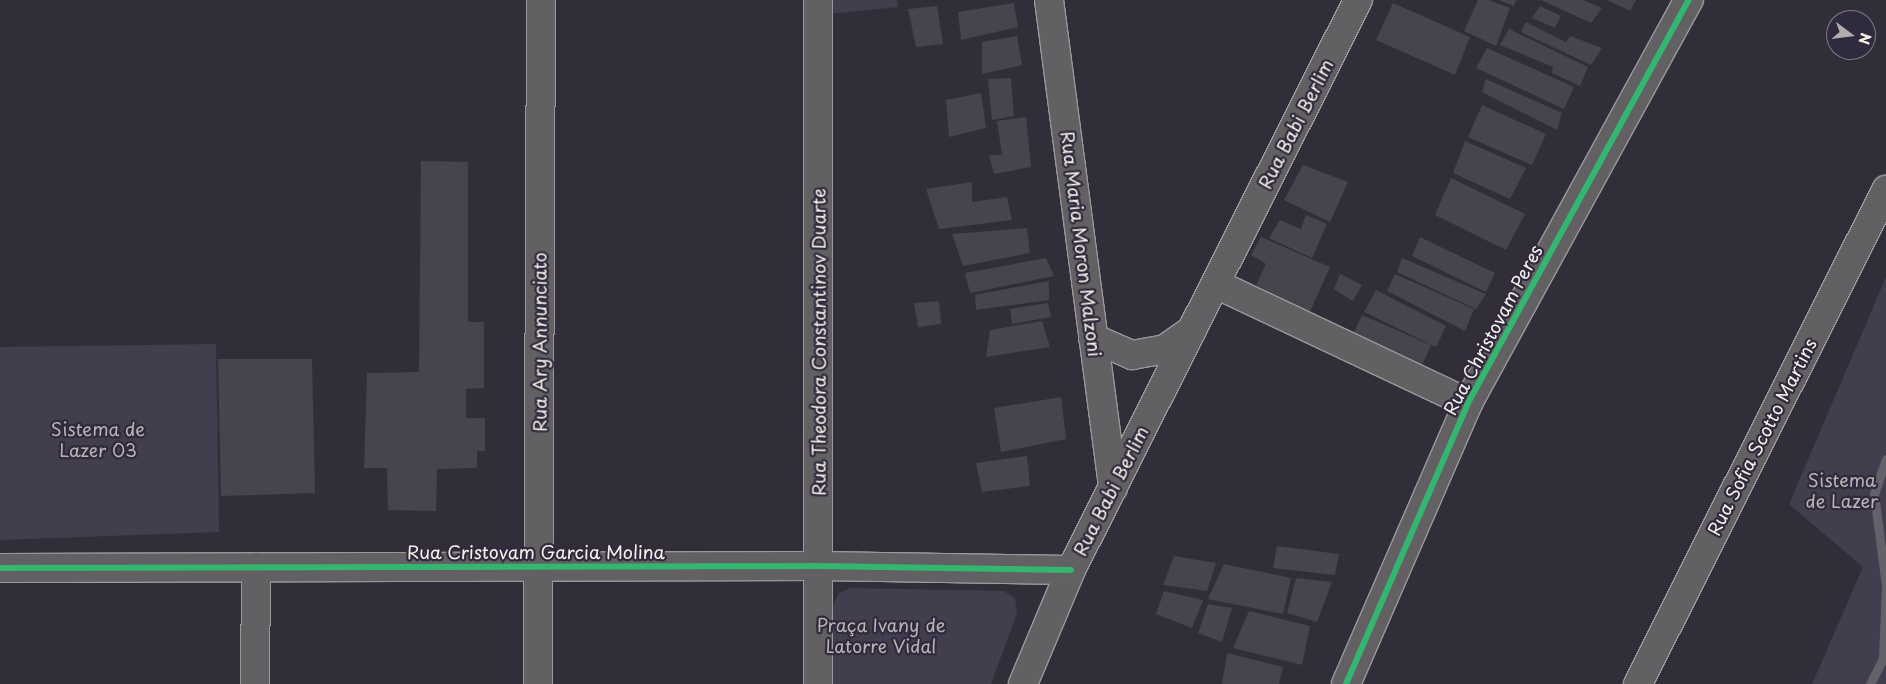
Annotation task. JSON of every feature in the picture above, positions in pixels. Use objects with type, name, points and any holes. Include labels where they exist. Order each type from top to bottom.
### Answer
[{"type":"street","name":"Rua Ary Annunciato","points":[[538,684],[541,0]]},
{"type":"street","name":"Rua Theodora Constantinov Duarte","points":[[818,0],[818,684]]},
{"type":"street","name":"Rua Maria Moron Malzoni","points":[[1049,0],[1113,488]]},
{"type":"street","name":"Rua Babi Berlim","points":[[1023,684],[1072,570],[1358,0]]},
{"type":"street","name":"Rua Christovam Peres","points":[[1346,684],[1468,403],[1689,0]]},
{"type":"street","name":"Rua Sofia Scotto Martins","points":[[1638,684],[1886,190]]},
{"type":"street","points":[[1216,284],[1468,403]]},
{"type":"street","name":"Rua Babi Berlim","points":[[1093,338],[1132,356],[1165,349],[1194,329]]},
{"type":"street","name":"Rua Cristovam Garcia Molina","points":[[0,568],[819,566],[1072,570]]},
{"type":"street","points":[[255,684],[256,567]]},
{"type":"green space","points":[[828,0],[897,0],[898,7],[828,14]]},
{"type":"green space","name":"Sistema de Lazer","points":[[1886,277],[1886,684],[1812,684],[1863,567],[1789,504]]},
{"type":"green space","name":"Sistema de Lazer 03","points":[[216,344],[219,532],[0,540],[0,347]]},
{"type":"green space","name":"Praça Ivany de Latorre Vidal","points":[[850,588],[1004,591],[1015,598],[1017,613],[991,684],[832,684],[833,606],[839,593]]},
{"type":"building","points":[[1478,0],[1488,0],[1510,8],[1496,46],[1464,31]]},
{"type":"building","points":[[1499,0],[1516,0],[1514,6]]},
{"type":"building","points":[[1541,0],[1583,0],[1602,8],[1591,23]]},
{"type":"building","points":[[1607,0],[1636,0],[1630,11]]},
{"type":"building","points":[[1014,3],[1018,27],[961,40],[958,12]]},
{"type":"building","points":[[1393,3],[1470,37],[1455,75],[1376,40]]},
{"type":"building","points":[[937,6],[943,44],[916,47],[908,9]]},
{"type":"building","points":[[1540,6],[1561,16],[1555,28],[1532,18]]},
{"type":"building","points":[[1526,22],[1566,42],[1570,36],[1602,48],[1591,65],[1521,32]]},
{"type":"building","points":[[1509,29],[1588,67],[1580,86],[1552,73],[1553,67],[1500,45]]},
{"type":"building","points":[[1017,36],[1022,65],[982,74],[982,42]]},
{"type":"building","points":[[1487,48],[1574,87],[1564,109],[1476,68]]},
{"type":"building","points":[[1011,78],[1014,116],[992,120],[988,79]]},
{"type":"building","points":[[1486,79],[1562,113],[1557,130],[1482,92]]},
{"type":"building","points":[[981,93],[986,128],[949,137],[946,100]]},
{"type":"building","points":[[1482,105],[1546,134],[1532,165],[1468,137]]},
{"type":"building","points":[[1026,117],[1031,167],[994,174],[989,155],[1002,155],[997,121]]},
{"type":"building","points":[[1465,141],[1526,168],[1510,199],[1453,173]]},
{"type":"building","points":[[421,161],[468,162],[468,322],[484,322],[484,388],[466,389],[466,418],[485,418],[485,451],[477,451],[477,468],[437,469],[436,511],[388,510],[387,468],[364,468],[367,373],[419,372]]},
{"type":"building","points":[[1303,165],[1348,182],[1330,222],[1284,200]]},
{"type":"building","points":[[1451,178],[1525,214],[1506,250],[1435,215]]},
{"type":"building","points":[[972,182],[972,202],[1007,197],[1012,220],[939,229],[926,189]]},
{"type":"building","points":[[1306,215],[1327,224],[1312,258],[1269,238],[1280,220],[1301,229]]},
{"type":"building","points":[[1027,228],[1030,253],[963,266],[952,234]]},
{"type":"building","points":[[1261,237],[1330,267],[1309,314],[1256,285],[1266,264],[1251,255]]},
{"type":"building","points":[[1420,237],[1495,273],[1486,292],[1412,256]]},
{"type":"building","points":[[1046,258],[1054,276],[970,293],[965,273]]},
{"type":"building","points":[[1402,258],[1486,294],[1476,309],[1397,272]]},
{"type":"building","points":[[1340,274],[1362,285],[1353,301],[1334,289]]},
{"type":"building","points":[[1395,274],[1474,309],[1465,331],[1387,291]]},
{"type":"building","points":[[1049,281],[1049,300],[976,310],[975,295]]},
{"type":"building","points":[[1376,290],[1446,326],[1436,347],[1364,312]]},
{"type":"building","points":[[939,301],[941,324],[918,327],[914,303]]},
{"type":"building","points":[[1048,303],[1051,317],[1012,324],[1010,309]]},
{"type":"building","points":[[1362,315],[1431,345],[1421,367],[1352,337]]},
{"type":"building","points":[[1042,321],[1050,347],[986,357],[990,330]]},
{"type":"building","points":[[218,359],[312,359],[315,493],[221,496]]},
{"type":"building","points":[[1061,397],[1066,439],[1001,452],[994,408]]},
{"type":"building","points":[[1027,456],[1030,486],[982,492],[976,463]]},
{"type":"building","points":[[1277,546],[1339,554],[1335,575],[1273,568]]},
{"type":"building","points":[[1174,556],[1216,563],[1207,591],[1163,585]]},
{"type":"building","points":[[1224,564],[1291,578],[1283,614],[1208,599]]},
{"type":"building","points":[[1296,578],[1332,582],[1317,622],[1287,613]]},
{"type":"building","points":[[1164,591],[1203,600],[1192,628],[1156,614]]},
{"type":"building","points":[[1208,604],[1232,608],[1222,642],[1198,633]]},
{"type":"building","points":[[1249,611],[1310,626],[1302,665],[1233,648]]},
{"type":"building","points":[[1227,653],[1283,667],[1279,684],[1222,684]]},
{"type":"waterway","points":[[1870,684],[1883,658],[1886,586],[1874,494],[1886,459]]},
{"type":"cycle path","points":[[1346,684],[1468,403],[1689,0]]},
{"type":"cycle path","points":[[0,568],[819,566],[1071,570]]}]
